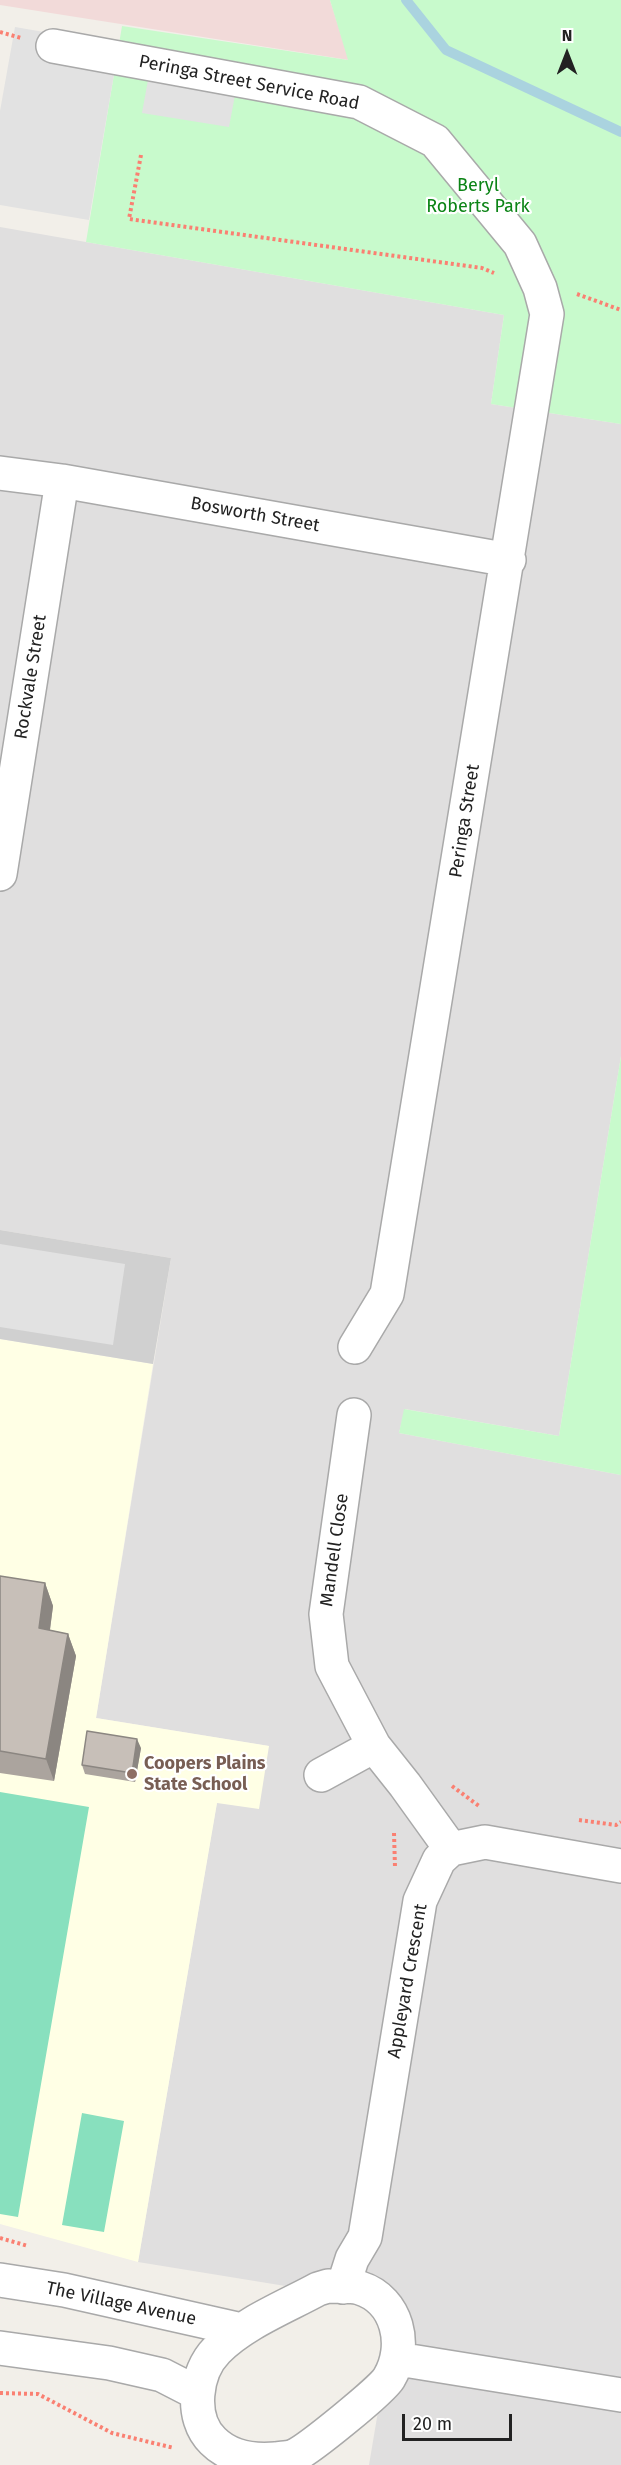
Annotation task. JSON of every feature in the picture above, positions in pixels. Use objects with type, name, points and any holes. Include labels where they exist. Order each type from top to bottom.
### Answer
[{"type":"street","name":"Peringa Street Service Road","points":[[53,46],[359,102],[435,141],[554,289]]},
{"type":"street","name":"Peringa Street","points":[[355,1347],[387,1294],[509,560],[547,314],[554,289]]},
{"type":"street","name":"Bosworth Street","points":[[0,473],[62,481],[509,560]]},
{"type":"street","name":"Rockvale Street","points":[[0,874],[62,481]]},
{"type":"street","name":"Mandell Close","points":[[354,1415],[326,1614],[332,1666],[374,1746],[451,1849]]},
{"type":"street","points":[[321,1775],[374,1746]]},
{"type":"street","points":[[451,1849],[485,1842],[621,1866]]},
{"type":"street","name":"Appleyard Crescent","points":[[344,2287],[352,2259],[365,2237],[420,1901],[439,1860],[451,1849]]},
{"type":"street","name":"The Village Avenue","points":[[0,2280],[64,2290],[242,2330]]},
{"type":"street","points":[[359,2288],[389,2307],[398,2333],[398,2359],[388,2380],[296,2460],[247,2460],[222,2448],[212,2440],[201,2420],[197,2392],[203,2371],[216,2351],[242,2330],[318,2289],[359,2288]]},
{"type":"street","points":[[0,2348],[109,2363],[162,2375],[197,2392]]},
{"type":"street","points":[[398,2359],[621,2395]]},
{"type":"path","points":[[141,155],[129,219],[482,268],[500,275]]},
{"type":"path","points":[[554,289],[621,310]]},
{"type":"path","points":[[395,1871],[396,1845],[389,1799],[405,1785],[439,1776],[477,1806],[488,1808]]},
{"type":"path","points":[[572,1819],[616,1825],[621,1822]]},
{"type":"path","points":[[0,2238],[30,2247]]},
{"type":"path","points":[[0,2393],[38,2394],[112,2433],[183,2452]]},
{"type":"shaded area","points":[[0,0],[330,0],[349,60],[0,5]]},
{"type":"shaded area","points":[[15,27],[119,45],[89,220],[0,205],[0,111]]},
{"type":"shaded area","points":[[148,80],[235,95],[229,127],[142,113]]},
{"type":"shaded area","points":[[0,227],[504,315],[491,404],[621,424],[621,1056],[559,1436],[405,1409],[399,1433],[621,1475],[621,2465],[369,2465],[396,2304],[138,2262],[217,1802],[269,1746],[96,1718],[171,1258],[0,1230]]},
{"type":"shaded area","points":[[0,1230],[171,1258],[153,1364],[0,1339]]},
{"type":"shaded area","points":[[0,1244],[125,1264],[113,1345],[0,1327]]},
{"type":"shaded area","name":"Coopers Plains State School","points":[[0,1339],[153,1364],[96,1718],[269,1746],[259,1809],[217,1803],[138,2262],[0,2224]]},
{"type":"green space","name":"Beryl Roberts Park","points":[[330,0],[621,0],[621,424],[491,404],[504,315],[86,242],[122,26],[348,60]]},
{"type":"green space","points":[[621,1056],[621,1475],[399,1433],[404,1409],[559,1436]]},
{"type":"green space","points":[[0,1792],[89,1807],[18,2217],[0,2214]]},
{"type":"green space","points":[[82,2113],[124,2121],[104,2232],[62,2225]]},
{"type":"building","points":[[0,1576],[45,1583],[39,1628],[68,1634],[46,1759],[0,1751]]},
{"type":"building","points":[[87,1731],[137,1739],[132,1773],[82,1765]]},
{"type":"waterway","points":[[406,0],[446,50],[621,132]]},
{"type":"place","name":"Coopers Plains State School","points":[[132,1774]]}]
